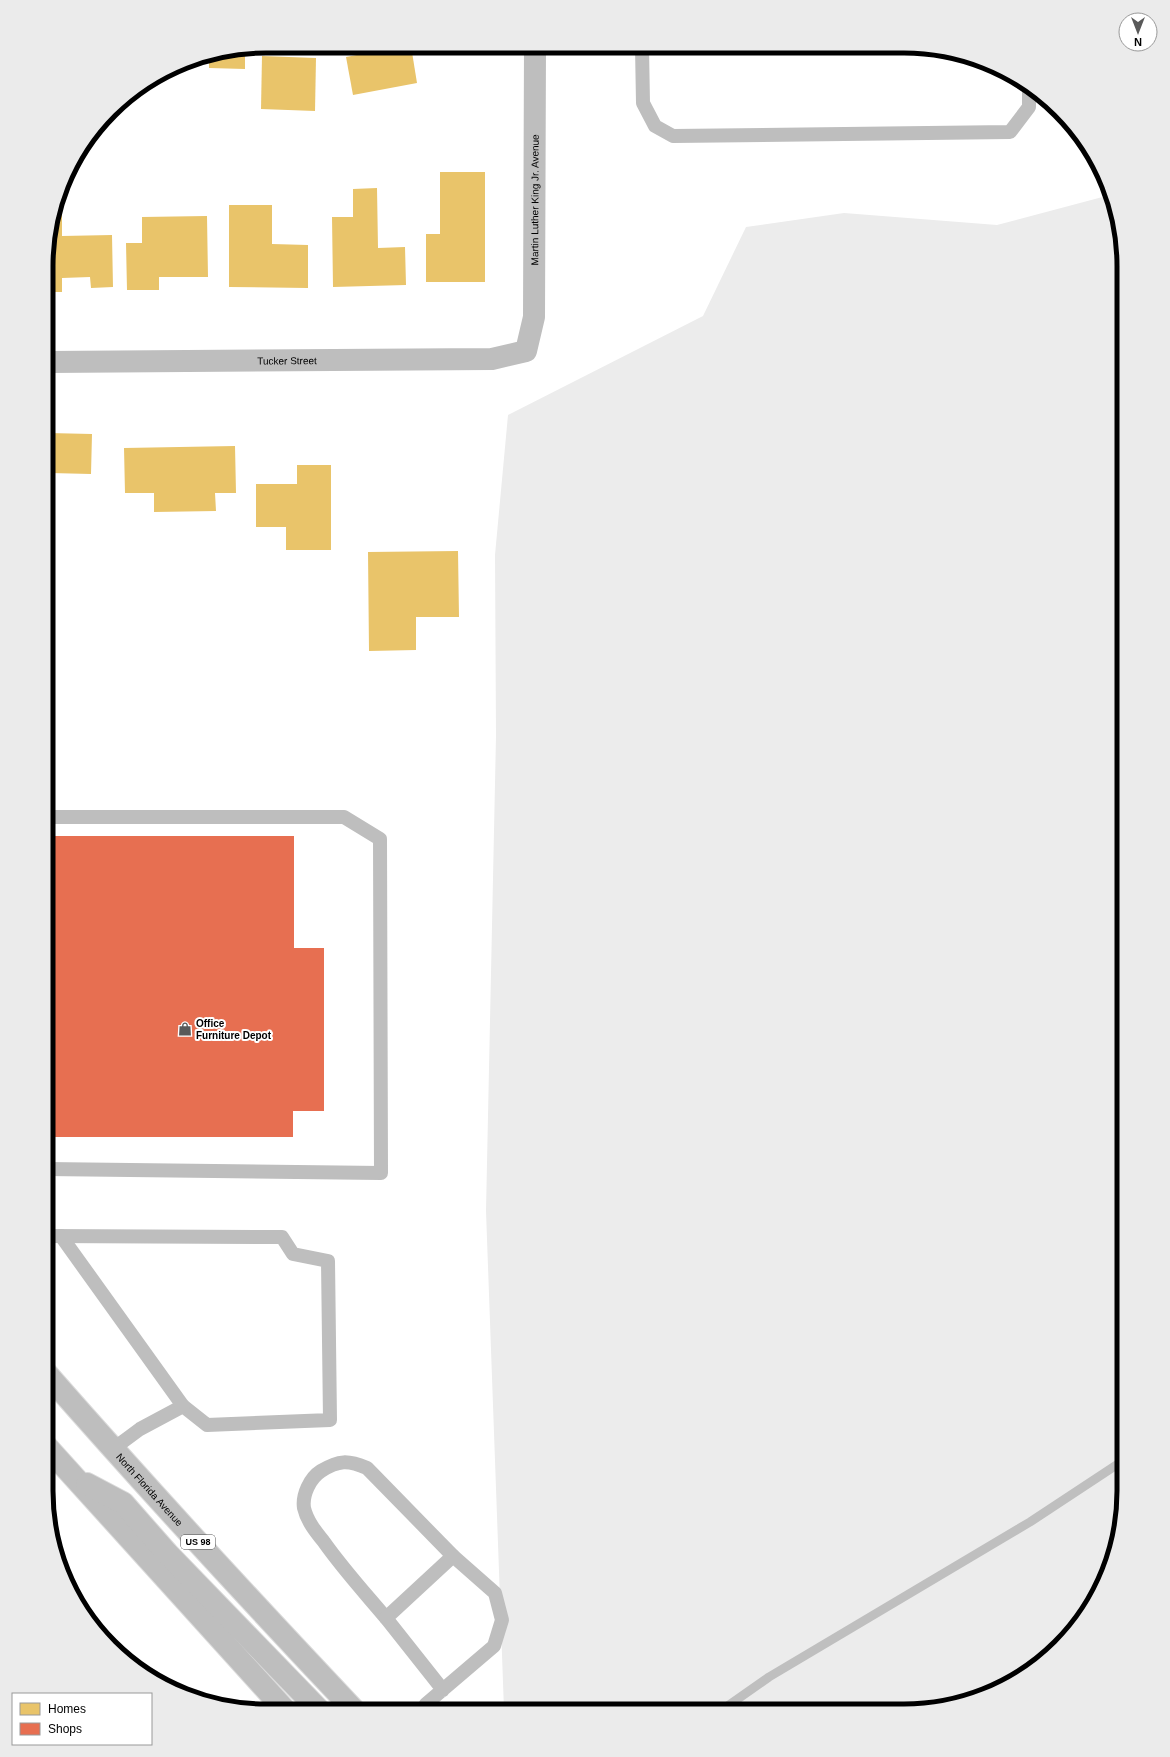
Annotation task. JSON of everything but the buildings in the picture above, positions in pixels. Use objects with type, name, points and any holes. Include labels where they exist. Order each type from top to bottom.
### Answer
[{"type":"main road","name":"Martin Luther King Jr. Avenue","points":[[526,351],[534,317],[534,53]]},
{"type":"main road","name":"Tucker Street","points":[[53,362],[492,359],[526,351]]},
{"type":"main road","name":"North Florida Avenue","points":[[53,1381],[259,1609],[347,1704]]},
{"type":"main road","points":[[53,1454],[279,1704]]},
{"type":"main road","points":[[74,1477],[123,1503],[167,1553],[313,1704]]},
{"type":"lane","points":[[642,53],[643,103],[655,126],[673,136],[1010,132],[1029,106],[1029,94]]},
{"type":"lane","points":[[53,817],[344,817],[380,839],[381,1173],[53,1169]]},
{"type":"lane","points":[[53,1236],[61,1236],[282,1237],[293,1254],[328,1261],[330,1420],[207,1425],[183,1406],[61,1236]]},
{"type":"lane","points":[[113,1448],[140,1429],[183,1406]]},
{"type":"lane","points":[[426,1704],[443,1690],[494,1646],[502,1620],[495,1593],[453,1556],[367,1468],[353,1462],[334,1463],[318,1473],[305,1493],[304,1507],[308,1519],[338,1562],[386,1618],[443,1690]]},
{"type":"lane","points":[[386,1618],[453,1556]]},
{"type":"shaded area","points":[[1106,196],[1113,224],[1117,252],[1117,1505],[1113,1533],[1106,1560],[1088,1598],[1073,1621],[1055,1642],[1034,1660],[1011,1675],[986,1688],[959,1697],[918,1704],[504,1704],[486,1211],[496,736],[495,555],[508,415],[703,316],[746,227],[844,213],[997,225]]},
{"type":"waterway","points":[[731,1704],[769,1677],[1030,1522],[1117,1465]]},
{"type":"place","name":"Office Furniture Depot","points":[[185,1029]]}]
